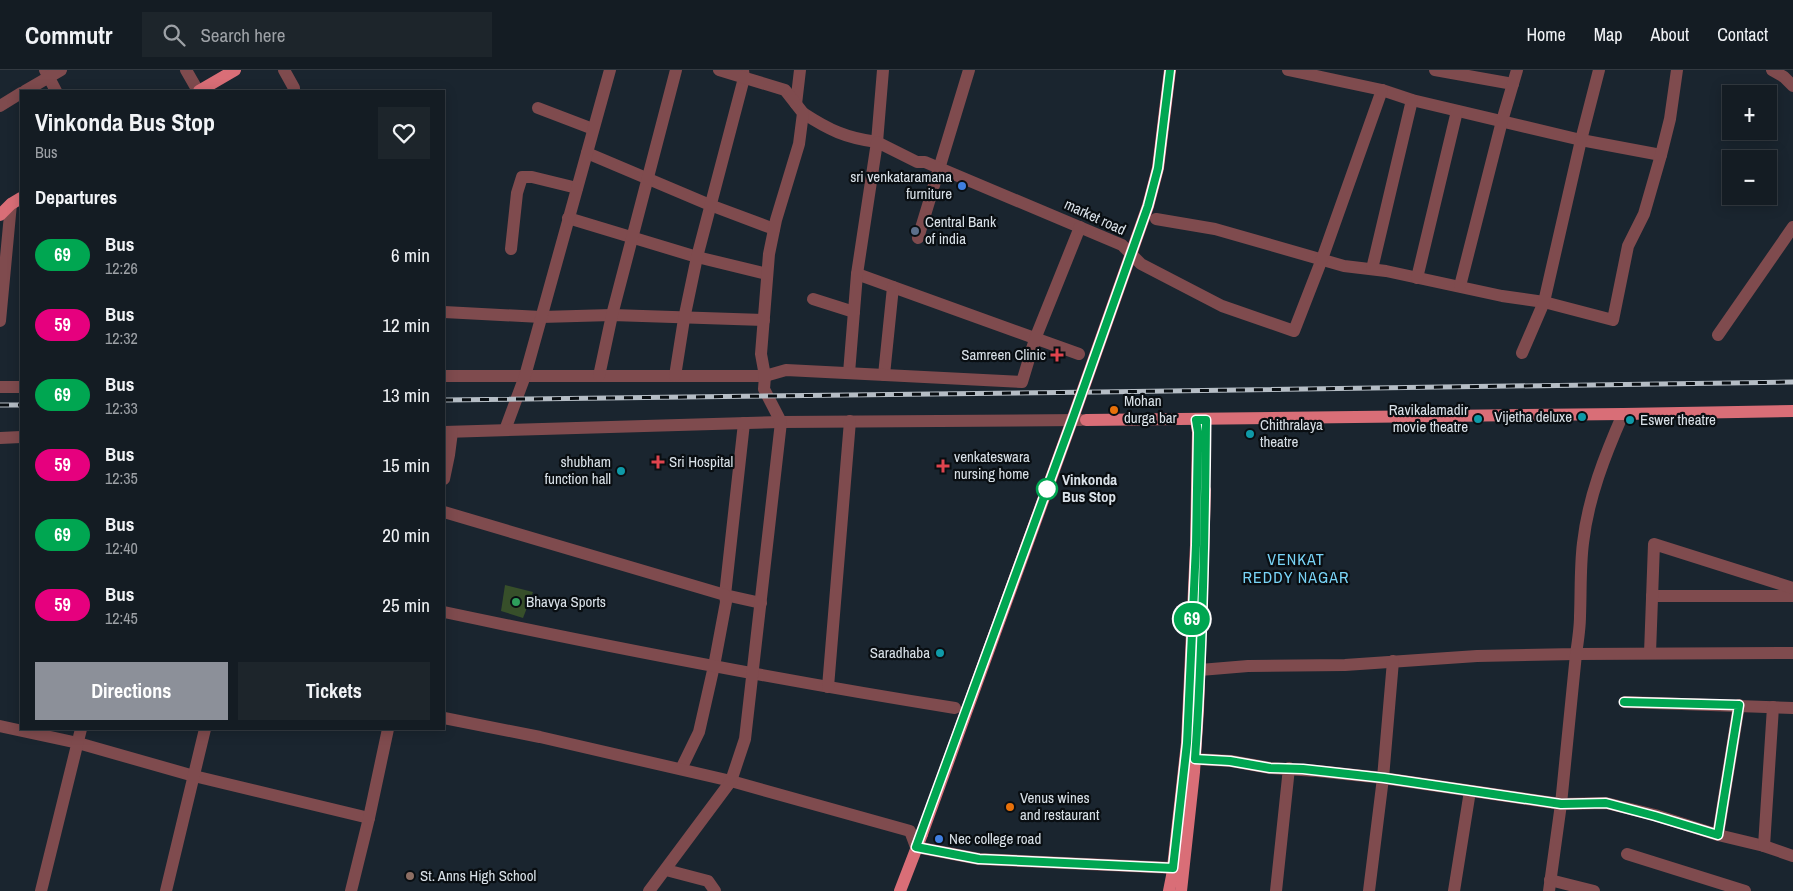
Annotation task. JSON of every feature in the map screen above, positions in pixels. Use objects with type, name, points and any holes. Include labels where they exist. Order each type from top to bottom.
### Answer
[{"type":"main road","points":[[201,90],[235,70]]},
{"type":"main road","points":[[900,891],[1074,415],[1148,206],[1158,168],[1170,70]]},
{"type":"main road","points":[[0,215],[11,203]]},
{"type":"main road","points":[[1086,420],[1793,411]]},
{"type":"main road","points":[[1181,891],[1195,759],[1200,670],[1205,535],[1201,420]]},
{"type":"main road","points":[[1169,891],[1187,743],[1196,545],[1198,432],[1201,420]]},
{"type":"street","points":[[25,90],[47,74],[60,70]]},
{"type":"street","points":[[186,70],[198,90]]},
{"type":"street","points":[[284,70],[296,90]]},
{"type":"street","points":[[505,430],[525,376],[610,70]]},
{"type":"street","points":[[600,376],[612,316],[646,179],[676,70]]},
{"type":"street","name":"market road","points":[[719,70],[744,74],[785,90],[799,108],[828,129],[856,139],[877,142],[917,162],[925,162],[1122,245],[1141,264],[1222,306],[1294,331],[1322,259]]},
{"type":"street","points":[[649,891],[731,781],[745,739],[781,422],[764,389],[765,376],[761,354],[767,274],[774,229],[799,144],[800,70]]},
{"type":"street","points":[[849,374],[857,274],[877,142],[883,70]]},
{"type":"street","points":[[918,238],[969,70]]},
{"type":"street","points":[[1288,70],[1382,90],[1412,100],[1581,140],[1661,155]]},
{"type":"street","points":[[1435,70],[1513,84]]},
{"type":"street","points":[[1460,286],[1517,70]]},
{"type":"street","points":[[1522,353],[1544,302],[1581,140],[1600,70]]},
{"type":"street","points":[[1156,220],[1215,229],[1344,266],[1372,269],[1544,302],[1613,320],[1619,282],[1628,246],[1644,214],[1661,155],[1670,119],[1677,70]]},
{"type":"street","points":[[1772,70],[1784,77],[1793,86]]},
{"type":"street","points":[[47,74],[55,90]]},
{"type":"street","points":[[675,376],[684,319],[697,257],[744,74]]},
{"type":"street","points":[[1322,259],[1382,90]]},
{"type":"street","points":[[0,106],[20,94]]},
{"type":"street","points":[[1372,269],[1412,100]]},
{"type":"street","points":[[538,108],[593,129]]},
{"type":"street","points":[[1418,278],[1457,111]]},
{"type":"street","points":[[587,153],[646,179],[774,229]]},
{"type":"street","points":[[511,249],[517,193],[522,177],[532,177],[577,188]]},
{"type":"street","points":[[0,321],[11,203]]},
{"type":"street","points":[[568,218],[697,257],[767,274]]},
{"type":"street","points":[[1718,335],[1793,226]]},
{"type":"street","points":[[445,376],[765,376],[786,370],[1022,382],[1035,339],[1080,227]]},
{"type":"street","points":[[857,274],[1079,354]]},
{"type":"street","points":[[884,375],[893,286]]},
{"type":"street","points":[[813,299],[854,312]]},
{"type":"street","points":[[445,312],[541,317],[612,316],[764,320]]},
{"type":"street","points":[[0,387],[20,387]]},
{"type":"street","points":[[1594,891],[1550,885],[1561,804],[1580,617],[1583,542],[1588,512],[1605,455],[1623,414]]},
{"type":"street","points":[[445,474],[449,456],[448,432],[781,422],[1086,420]]},
{"type":"street","points":[[828,687],[850,422]]},
{"type":"street","points":[[681,769],[698,732],[714,666],[726,602],[725,595],[744,423]]},
{"type":"street","points":[[0,438],[20,437]]},
{"type":"street","points":[[445,512],[725,595],[761,603]]},
{"type":"street","points":[[1650,653],[1654,544],[1793,588]]},
{"type":"street","points":[[1652,596],[1793,596]]},
{"type":"street","points":[[445,612],[631,651],[956,708]]},
{"type":"street","points":[[1200,670],[1248,666],[1345,665],[1486,656],[1793,653]]},
{"type":"street","points":[[1369,891],[1384,778],[1393,661]]},
{"type":"street","points":[[1624,702],[1793,708]]},
{"type":"street","points":[[1718,835],[1739,705]]},
{"type":"street","points":[[1764,846],[1773,707]]},
{"type":"street","points":[[445,718],[540,737],[731,781],[910,831],[916,847],[979,859],[1173,868]]},
{"type":"street","points":[[0,726],[78,743],[194,776],[369,818]]},
{"type":"street","points":[[41,891],[81,730]]},
{"type":"street","points":[[169,890],[205,730]]},
{"type":"street","points":[[351,891],[388,730]]},
{"type":"street","points":[[1195,759],[1230,761],[1270,768],[1289,768],[1384,778],[1561,804],[1606,803],[1764,846],[1793,856]]},
{"type":"street","points":[[1276,891],[1289,768]]},
{"type":"street","points":[[1454,891],[1470,791]]},
{"type":"street","points":[[1627,854],[1745,891]]},
{"type":"street","points":[[666,870],[708,881],[715,891]]},
{"type":"green space","name":"Bhavya Sports","points":[[505,585],[533,592],[523,618],[501,611]]},
{"type":"railway","points":[[445,400],[1793,382]]},
{"type":"railway","points":[[0,405],[20,405]]},
{"type":"bus line","name":"69","points":[[1170,70],[1158,168],[1148,206],[1074,415],[916,847],[979,859],[1173,868],[1187,743],[1196,545],[1198,432],[1196,420],[1206,420],[1205,535],[1195,759],[1230,761],[1270,768],[1303,769],[1384,778],[1561,804],[1606,803],[1718,835],[1739,705],[1624,702]]},
{"type":"place","name":"sri venkataramana furniture","points":[[962,186]]},
{"type":"place","name":"Central Bank of india","points":[[915,231]]},
{"type":"place","name":"Samreen Clinic","points":[[1057,355]]},
{"type":"place","name":"Mohan durga bar","points":[[1114,410]]},
{"type":"place","name":"Vijetha deluxe","points":[[1582,417]]},
{"type":"place","name":"Ravikalamadir movie theatre","points":[[1478,419]]},
{"type":"place","name":"Eswer theatre","points":[[1630,420]]},
{"type":"place","name":"Chithralaya theatre","points":[[1250,434]]},
{"type":"place","name":"Sri Hospital","points":[[658,462]]},
{"type":"place","name":"venkateswara nursing home","points":[[943,466]]},
{"type":"place","name":"shubham function hall","points":[[621,471]]},
{"type":"place","name":"Vinkonda Bus Stop","points":[[1047,489]]},
{"type":"place","name":"Bhavya Sports","points":[[516,602]]},
{"type":"place","name":"Saradhaba","points":[[940,653]]},
{"type":"place","name":"Venus wines and restaurant","points":[[1010,807]]},
{"type":"place","name":"Nec college road","points":[[939,839]]},
{"type":"place","name":"St. Anns High School","points":[[410,876]]},
{"type":"district","name":"VENKAT REDDY NAGAR","points":[[1296,568]]}]
